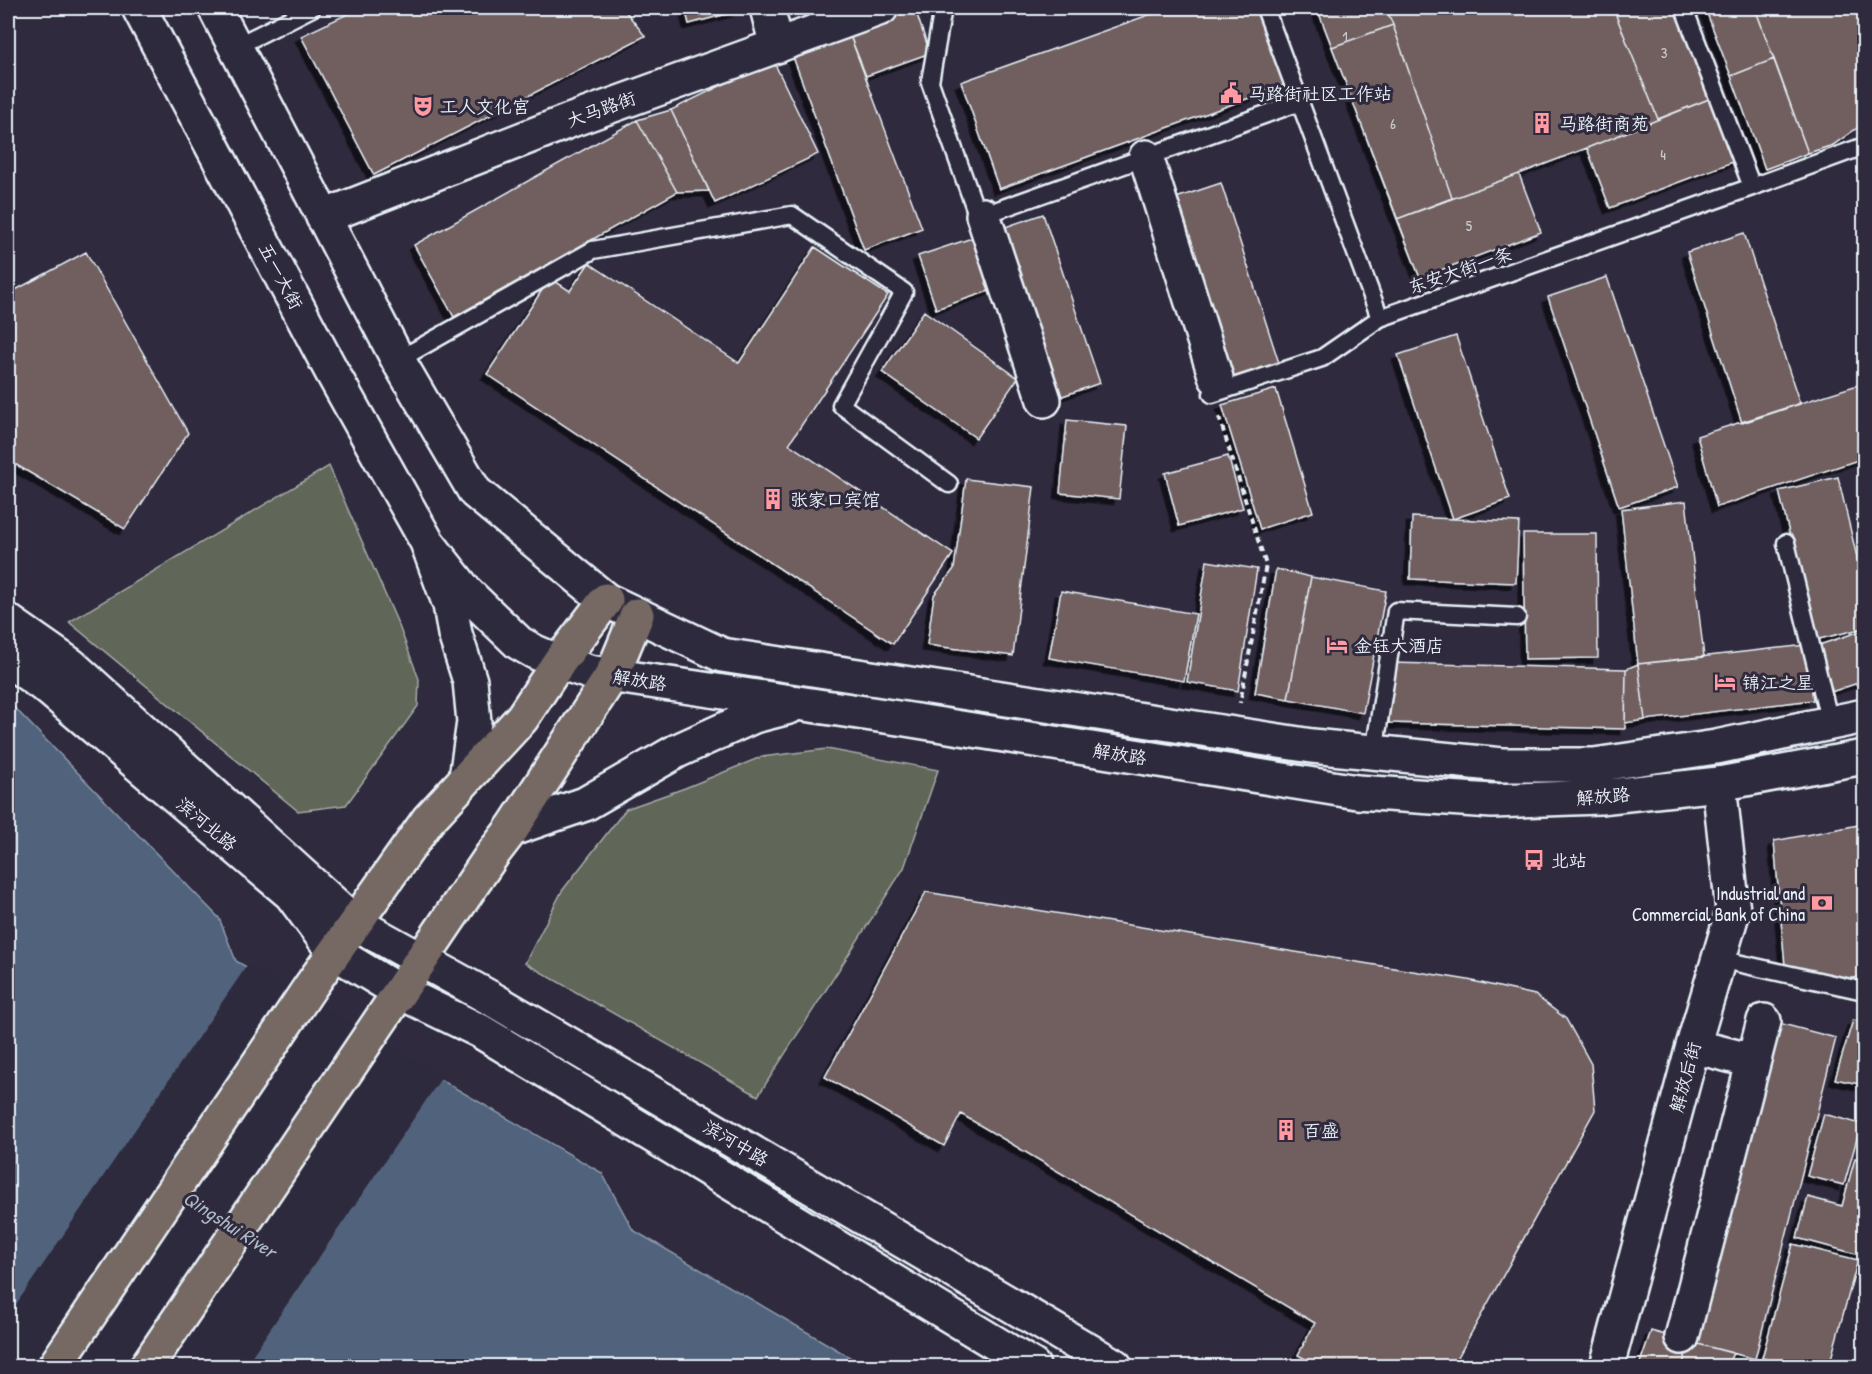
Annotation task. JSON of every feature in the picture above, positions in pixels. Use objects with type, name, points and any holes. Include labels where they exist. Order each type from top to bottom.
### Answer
[{"type":"main road","name":"五一大街","points":[[139,8],[332,372],[427,542]]},
{"type":"main road","points":[[215,8],[398,360]]},
{"type":"main road","points":[[767,8],[777,46]]},
{"type":"main road","name":"大马路街","points":[[323,217],[569,121],[881,8]]},
{"type":"main road","points":[[1146,157],[1214,386]]},
{"type":"main road","points":[[983,215],[1044,400]]},
{"type":"main road","name":"解放路","points":[[398,360],[475,492],[606,600],[722,655],[1233,734],[1374,753],[1502,765],[1594,765],[1716,747],[1864,716]]},
{"type":"main road","name":"解放路","points":[[427,542],[466,592],[519,643],[559,662],[589,672],[905,719],[1358,792],[1492,801],[1600,797],[1719,784],[1864,757]]},
{"type":"main road","points":[[427,542],[450,606],[455,634],[470,681],[474,722],[466,778]]},
{"type":"main road","points":[[55,1366],[310,987],[428,820],[522,718],[559,662],[606,600]]},
{"type":"main road","points":[[147,1366],[492,855],[512,829],[612,675],[637,615]]},
{"type":"main road","name":"滨河北路","points":[[8,621],[71,665],[355,923]]},
{"type":"main road","name":"滨河北路","points":[[8,660],[49,689],[291,894],[334,952],[400,992]]},
{"type":"main road","points":[[512,829],[585,804],[678,751],[754,716],[800,705]]},
{"type":"main road","name":"解放后街","points":[[1607,1366],[1693,1046],[1733,911],[1719,784]]},
{"type":"main road","name":"滨河中路","points":[[355,923],[492,999],[1114,1366]]},
{"type":"main road","name":"滨河中路","points":[[400,992],[480,1031],[1033,1366]]},
{"type":"main road","points":[[1682,1337],[1764,1021]]},
{"type":"main road","points":[[1693,1046],[1753,1061]]},
{"type":"lane","points":[[235,47],[312,8]]},
{"type":"lane","points":[[943,8],[930,82],[978,217],[1300,102]]},
{"type":"lane","points":[[1265,8],[1380,318]]},
{"type":"lane","points":[[1684,8],[1752,188]]},
{"type":"lane","name":"东安大街一条","points":[[1214,386],[1322,358],[1380,318],[1752,188],[1864,146]]},
{"type":"lane","points":[[398,360],[593,250],[792,215],[904,292],[841,405],[949,484]]},
{"type":"lane","points":[[1786,543],[1830,723]]},
{"type":"lane","points":[[1374,753],[1396,611],[1517,617]]},
{"type":"lane","points":[[1719,959],[1864,991]]},
{"type":"path","points":[[1214,386],[1266,565],[1233,734]]},
{"type":"green space","points":[[329,466],[399,626],[419,679],[418,706],[346,805],[298,811],[69,622]]},
{"type":"green space","points":[[827,749],[938,770],[904,868],[758,1096],[525,963],[562,891],[626,809],[761,757]]},
{"type":"water","name":"Qingshui River","points":[[8,701],[219,918],[236,961],[602,1173],[633,1230],[865,1366],[8,1366]]},
{"type":"pier","points":[[248,964],[442,1077],[245,1366],[8,1366],[8,1316]]},
{"type":"building","name":"工人文化宫","points":[[360,8],[623,8],[645,36],[374,175],[301,36]]},
{"type":"building","points":[[685,8],[737,8],[738,11],[689,24]]},
{"type":"building","points":[[1168,8],[1257,8],[1285,85],[999,189],[961,82]]},
{"type":"building","name":"马路街商苑","points":[[1317,8],[1680,8],[1738,160],[1610,208],[1587,148],[1519,174],[1541,232],[1420,278]]},
{"type":"building","points":[[1317,8],[1386,8],[1393,25],[1332,47]]},
{"type":"building","points":[[1613,8],[1680,8],[1714,97],[1658,119]]},
{"type":"building","points":[[1705,8],[1755,8],[1774,59],[1731,76]]},
{"type":"building","points":[[1755,8],[1856,8],[1864,31],[1864,118],[1857,128],[1833,145],[1808,153]]},
{"type":"building","points":[[915,9],[930,53],[866,76],[849,33]]},
{"type":"building","points":[[1393,25],[1452,198],[1397,219],[1332,47]]},
{"type":"building","points":[[849,33],[922,228],[864,250],[792,54]]},
{"type":"building","points":[[1774,59],[1808,153],[1765,169],[1731,76]]},
{"type":"building","points":[[773,60],[818,154],[715,203],[671,110]]},
{"type":"building","points":[[1714,97],[1738,160],[1610,208],[1587,148]]},
{"type":"building","points":[[671,110],[709,191],[677,192],[637,120]]},
{"type":"building","points":[[637,120],[677,192],[454,317],[414,245]]},
{"type":"building","points":[[1519,174],[1541,232],[1420,278],[1397,219]]},
{"type":"building","points":[[1221,183],[1279,363],[1225,380],[1167,201]]},
{"type":"building","points":[[1043,214],[1100,383],[1048,401],[991,232]]},
{"type":"building","points":[[987,233],[1004,286],[936,309],[918,256]]},
{"type":"building","points":[[1744,233],[1800,404],[1742,423],[1687,252]]},
{"type":"building","name":"张家口宾馆","points":[[815,247],[888,295],[789,444],[953,554],[893,644],[487,374],[550,278],[570,291],[589,263],[739,363]]},
{"type":"building","points":[[86,252],[188,433],[125,529],[8,460],[8,294]]},
{"type":"building","points":[[1607,277],[1678,487],[1619,507],[1548,297]]},
{"type":"building","points":[[924,311],[1018,378],[976,438],[882,372]]},
{"type":"building","points":[[1456,336],[1510,499],[1453,519],[1398,355]]},
{"type":"building","points":[[1864,383],[1864,458],[1717,507],[1697,436]]},
{"type":"building","points":[[1276,389],[1313,512],[1260,529],[1222,405]]},
{"type":"building","points":[[1067,420],[1127,426],[1119,499],[1060,493]]},
{"type":"building","points":[[1228,456],[1243,508],[1179,526],[1165,473]]},
{"type":"building","points":[[1838,477],[1864,587],[1864,628],[1815,640],[1779,491]]},
{"type":"building","points":[[966,479],[1034,487],[1013,656],[927,645],[934,595],[954,569]]},
{"type":"building","points":[[1686,501],[1704,657],[1638,664],[1621,509]]},
{"type":"building","points":[[1412,517],[1519,522],[1516,583],[1410,579]]},
{"type":"building","points":[[1523,534],[1597,534],[1598,658],[1525,659]]},
{"type":"building","points":[[1207,561],[1257,569],[1238,691],[1187,682]]},
{"type":"building","points":[[1276,569],[1311,577],[1288,699],[1255,693]]},
{"type":"building","name":"金钰大酒店","points":[[1311,577],[1386,591],[1363,713],[1288,699]]},
{"type":"building","points":[[1061,591],[1196,614],[1184,681],[1049,658]]},
{"type":"building","points":[[1864,630],[1864,681],[1828,693],[1816,646]]},
{"type":"building","name":"锦江之星","points":[[1806,645],[1813,700],[1645,720],[1638,664]]},
{"type":"building","points":[[1391,663],[1626,669],[1625,729],[1389,723]]},
{"type":"building","points":[[1638,664],[1645,720],[1625,723],[1626,669]]},
{"type":"building","name":"Industrial and Commercial Bank of China","points":[[1864,824],[1864,976],[1848,979],[1785,965],[1774,841]]},
{"type":"building","name":"百盛","points":[[926,892],[1468,980],[1535,995],[1566,1019],[1591,1064],[1595,1110],[1453,1366],[1318,1366],[1298,1355],[1315,1323],[961,1114],[944,1146],[825,1077]]},
{"type":"building","points":[[1853,1020],[1864,1022],[1864,1085],[1835,1079]]},
{"type":"building","points":[[1771,1021],[1836,1038],[1755,1359],[1690,1342]]},
{"type":"building","points":[[1824,1114],[1861,1124],[1844,1185],[1807,1176]]},
{"type":"building","points":[[1855,1158],[1864,1160],[1864,1240],[1860,1255],[1797,1238],[1808,1197],[1842,1206]]},
{"type":"building","points":[[1793,1244],[1858,1260],[1829,1366],[1794,1366],[1762,1358]]},
{"type":"building","points":[[1651,1331],[1690,1342],[1682,1366],[1639,1366]]},
{"type":"building","points":[[1690,1342],[1733,1353],[1727,1366],[1682,1366]]},
{"type":"place","name":"马路街社区工作站","points":[[1231,93]]},
{"type":"place","name":"工人文化宫","points":[[423,106]]},
{"type":"place","name":"马路街商苑","points":[[1542,123]]},
{"type":"place","name":"张家口宾馆","points":[[773,499]]},
{"type":"place","name":"金钰大酒店","points":[[1337,645]]},
{"type":"place","name":"锦江之星","points":[[1725,682]]},
{"type":"place","name":"北站","points":[[1534,860]]},
{"type":"place","name":"Industrial and Commercial Bank of China","points":[[1822,903]]},
{"type":"place","name":"百盛","points":[[1286,1130]]}]
